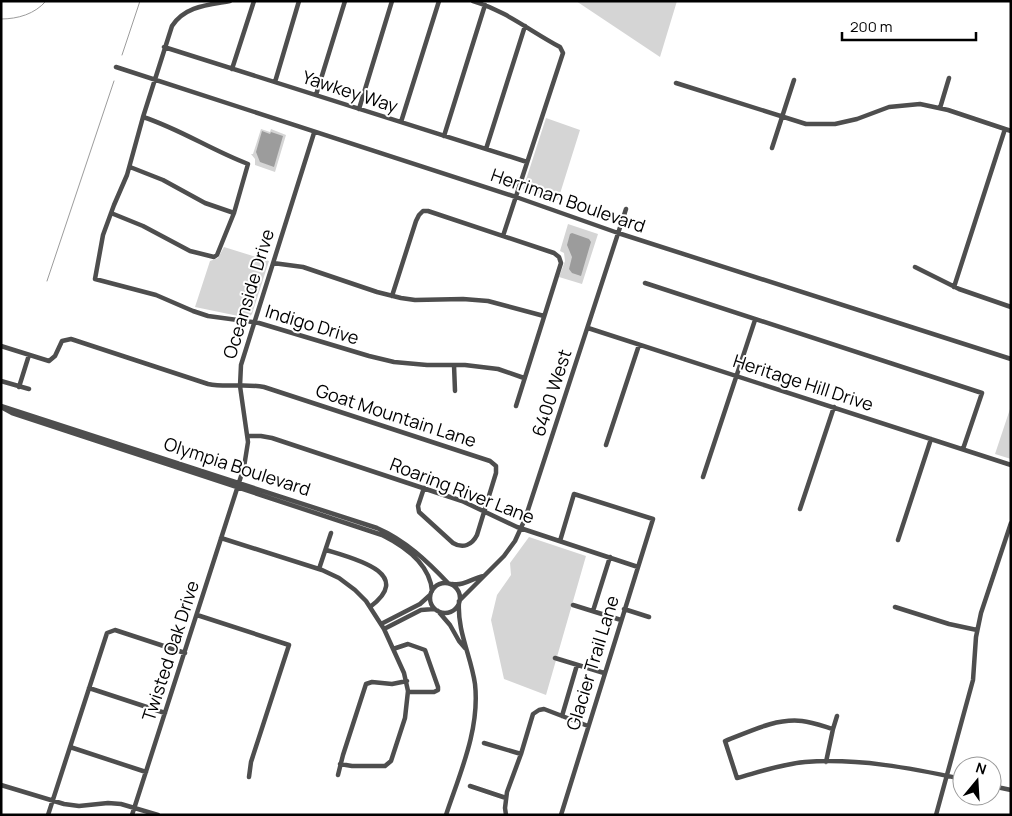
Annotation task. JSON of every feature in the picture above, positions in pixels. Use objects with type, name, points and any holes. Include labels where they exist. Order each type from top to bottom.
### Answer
[{"type":"street","points":[[142,116],[166,124],[226,155],[248,164],[234,213],[217,255],[214,257],[203,256],[184,249],[143,226],[111,213],[130,167],[142,116],[172,26],[182,14],[202,6],[230,1]]},
{"type":"street","points":[[232,69],[254,1]]},
{"type":"street","points":[[274,82],[299,1]]},
{"type":"street","points":[[316,95],[345,1]]},
{"type":"street","points":[[359,109],[392,1]]},
{"type":"street","points":[[401,122],[439,1]]},
{"type":"street","points":[[473,1],[508,15],[560,47],[562,51],[562,58],[503,236]]},
{"type":"street","points":[[444,136],[485,5]]},
{"type":"street","points":[[486,149],[525,26]]},
{"type":"street","name":"Yawkey Way","points":[[164,47],[528,162]]},
{"type":"street","name":"Herriman Boulevard","points":[[116,67],[314,133],[516,197],[618,233],[1011,359]]},
{"type":"street","points":[[940,108],[949,78]]},
{"type":"street","points":[[772,148],[794,80]]},
{"type":"street","points":[[676,83],[806,124],[825,125],[847,122],[889,107],[920,104],[940,108],[1008,130],[954,287]]},
{"type":"street","name":"Oceanside Drive","points":[[235,496],[247,454],[248,436],[240,386],[241,365],[314,133]]},
{"type":"street","points":[[130,167],[163,180],[205,203],[234,213]]},
{"type":"street","name":"6400 West","points":[[459,602],[504,556],[527,514],[626,208]]},
{"type":"street","points":[[392,296],[416,221],[423,211],[428,211],[554,253],[559,257],[561,263],[516,406]]},
{"type":"street","name":"Indigo Drive","points":[[111,213],[103,235],[95,279],[156,295],[208,316],[254,322],[369,356],[411,363],[498,369],[524,378]]},
{"type":"street","points":[[273,263],[303,267],[392,296],[415,300],[462,299],[488,301],[544,316]]},
{"type":"street","points":[[915,267],[954,287],[1011,307]]},
{"type":"street","points":[[646,283],[982,394],[964,449]]},
{"type":"street","points":[[703,477],[755,320]]},
{"type":"street","name":"Heritage Hill Drive","points":[[588,328],[1011,465]]},
{"type":"street","name":"Goat Mountain Lane","points":[[29,355],[47,361],[51,360],[56,356],[61,342],[68,339],[208,384],[264,387],[492,462],[496,466],[497,471],[474,540],[466,546],[458,546],[453,543],[419,512],[418,506],[424,488]]},
{"type":"street","points":[[606,445],[639,345]]},
{"type":"street","points":[[1,346],[29,355],[20,387]]},
{"type":"street","points":[[454,365],[455,391]]},
{"type":"street","points":[[1,381],[29,390]]},
{"type":"street","name":"Olympia Boulevard","points":[[1,407],[384,531],[411,548],[449,584]]},
{"type":"street","points":[[800,509],[834,407]]},
{"type":"street","name":"Roaring River Lane","points":[[248,436],[272,438],[424,488],[462,501],[521,528],[638,567]]},
{"type":"street","points":[[898,540],[931,439]]},
{"type":"street","name":"Olympia Boulevard","points":[[238,485],[388,538],[406,550],[420,564],[429,577],[431,592]]},
{"type":"street","name":"Glacier Trail Lane","points":[[560,541],[574,494],[653,519],[561,815]]},
{"type":"street","name":"Twisted Oak Drive","points":[[132,815],[235,496]]},
{"type":"street","points":[[936,815],[973,680],[977,630],[986,596],[1011,523]]},
{"type":"street","points":[[319,570],[331,533]]},
{"type":"street","points":[[221,538],[333,575],[349,585],[370,607],[383,627],[407,681],[408,692],[405,718],[390,764],[387,766],[340,764]]},
{"type":"street","points":[[326,550],[362,561],[384,575],[386,580],[384,594],[370,607]]},
{"type":"street","points":[[593,611],[610,557]]},
{"type":"street","name":"6400 West","points":[[449,584],[462,584],[484,576]]},
{"type":"street","points":[[383,627],[417,606],[438,584],[449,584],[460,595],[459,620],[475,682],[475,715],[470,741],[446,815]]},
{"type":"street","points":[[431,592],[431,602],[450,625],[459,642],[465,648]]},
{"type":"street","points":[[383,627],[422,610],[448,612],[456,607],[459,602]]},
{"type":"street","points":[[573,604],[621,620]]},
{"type":"street","points":[[895,607],[948,624],[977,630]]},
{"type":"street","points":[[624,610],[649,617]]},
{"type":"street","points":[[197,615],[289,645],[251,762],[249,777]]},
{"type":"street","points":[[48,815],[106,634],[110,630],[117,630],[185,653]]},
{"type":"street","points":[[393,649],[406,644],[425,650],[438,687],[438,690],[434,692],[408,692]]},
{"type":"street","points":[[555,658],[604,673]]},
{"type":"street","points":[[562,716],[577,664]]},
{"type":"street","points":[[338,775],[366,684],[372,682],[392,684],[407,681]]},
{"type":"street","points":[[89,688],[165,713]]},
{"type":"street","points":[[506,815],[506,798],[533,714],[538,710],[544,710],[588,726]]},
{"type":"street","points":[[826,762],[832,729],[838,716]]},
{"type":"street","points":[[832,729],[802,721],[790,721],[757,728],[725,741],[737,778],[804,762],[871,763],[952,777]]},
{"type":"street","points":[[484,743],[521,754]]},
{"type":"street","points":[[70,747],[146,772]]},
{"type":"street","points":[[1,785],[52,801],[79,806],[108,803],[135,807],[158,815]]},
{"type":"street","points":[[470,786],[506,798]]},
{"type":"shaded area","points":[[576,1],[677,1],[660,57]]},
{"type":"shaded area","points":[[546,118],[580,130],[558,200],[523,189]]},
{"type":"shaded area","points":[[261,129],[270,132],[271,129],[286,135],[275,172],[255,165],[255,159],[251,154],[253,154]]},
{"type":"shaded area","points":[[262,131],[283,136],[274,167],[260,162],[256,152]]},
{"type":"shaded area","points":[[568,224],[598,234],[582,284],[559,277],[565,261],[564,253],[560,251]]},
{"type":"shaded area","points":[[572,233],[589,239],[591,242],[581,276],[572,273],[569,269],[572,257],[567,245]]},
{"type":"shaded area","points":[[224,247],[269,261],[252,314],[248,318],[195,307],[210,261],[218,258]]},
{"type":"shaded area","points":[[1011,406],[1011,459],[995,454]]},
{"type":"shaded area","points":[[529,537],[586,556],[546,695],[504,679],[491,620],[497,595],[511,575],[510,563]]},
{"type":"waterway","points":[[1,19],[26,15],[42,6],[46,1]]},
{"type":"waterway","points":[[122,55],[140,1]]},
{"type":"waterway","points":[[47,281],[114,81]]}]
